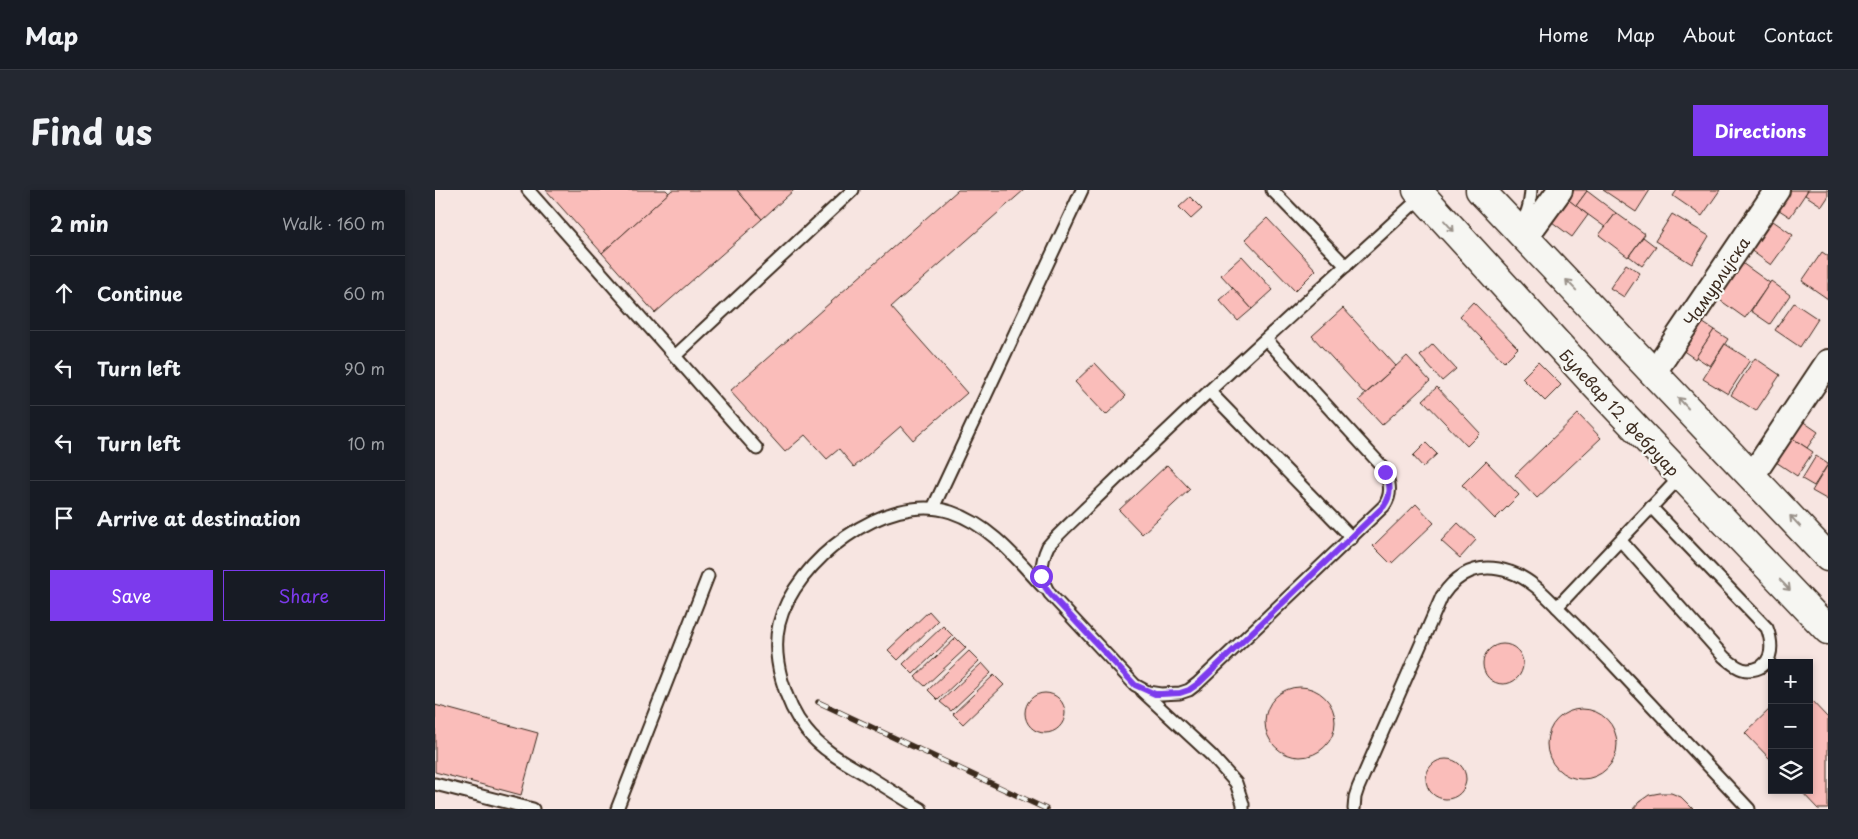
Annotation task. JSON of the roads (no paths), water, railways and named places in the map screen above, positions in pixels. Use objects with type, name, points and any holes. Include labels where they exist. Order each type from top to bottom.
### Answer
[{"type":"main road","points":[[1480,190],[1828,557]]},
{"type":"main road","name":"Булевар 12. фебруар","points":[[1419,193],[1545,331],[1828,630]]},
{"type":"street","points":[[1521,233],[1560,190]]},
{"type":"street","name":"Чамурлијска","points":[[1654,372],[1777,190]]},
{"type":"street","points":[[1752,476],[1828,362]]},
{"type":"lane","points":[[528,190],[757,449]]},
{"type":"lane","points":[[675,356],[853,190]]},
{"type":"lane","points":[[933,508],[1083,190]]},
{"type":"lane","points":[[1272,190],[1346,266]]},
{"type":"lane","points":[[1521,233],[1523,221],[1528,211],[1531,190]]},
{"type":"lane","points":[[1050,594],[1043,582],[1041,569],[1044,554],[1053,540],[1209,391],[1346,266],[1419,193]]},
{"type":"lane","points":[[1135,685],[1155,694],[1170,694],[1189,690],[1199,683],[1352,538],[1388,500],[1390,488],[1387,476],[1379,463],[1265,339]]},
{"type":"lane","points":[[1209,391],[1352,538]]},
{"type":"lane","points":[[1557,607],[1681,476]]},
{"type":"lane","points":[[921,809],[830,754],[806,731],[791,708],[780,677],[777,642],[779,624],[795,589],[821,556],[850,534],[883,517],[917,508],[933,508],[950,512],[984,529],[1007,548],[1135,685],[1211,755],[1236,783],[1243,809]]},
{"type":"lane","points":[[1621,541],[1724,657],[1735,666],[1747,670],[1760,667],[1766,662],[1772,649],[1767,628],[1651,508]]},
{"type":"lane","points":[[1354,809],[1358,788],[1442,596],[1450,584],[1469,571],[1489,568],[1503,570],[1522,577],[1557,607],[1749,809]]},
{"type":"lane","points":[[617,809],[708,576]]},
{"type":"lane","points":[[435,784],[533,809]]},
{"type":"railway","points":[[818,702],[1046,809]]}]
